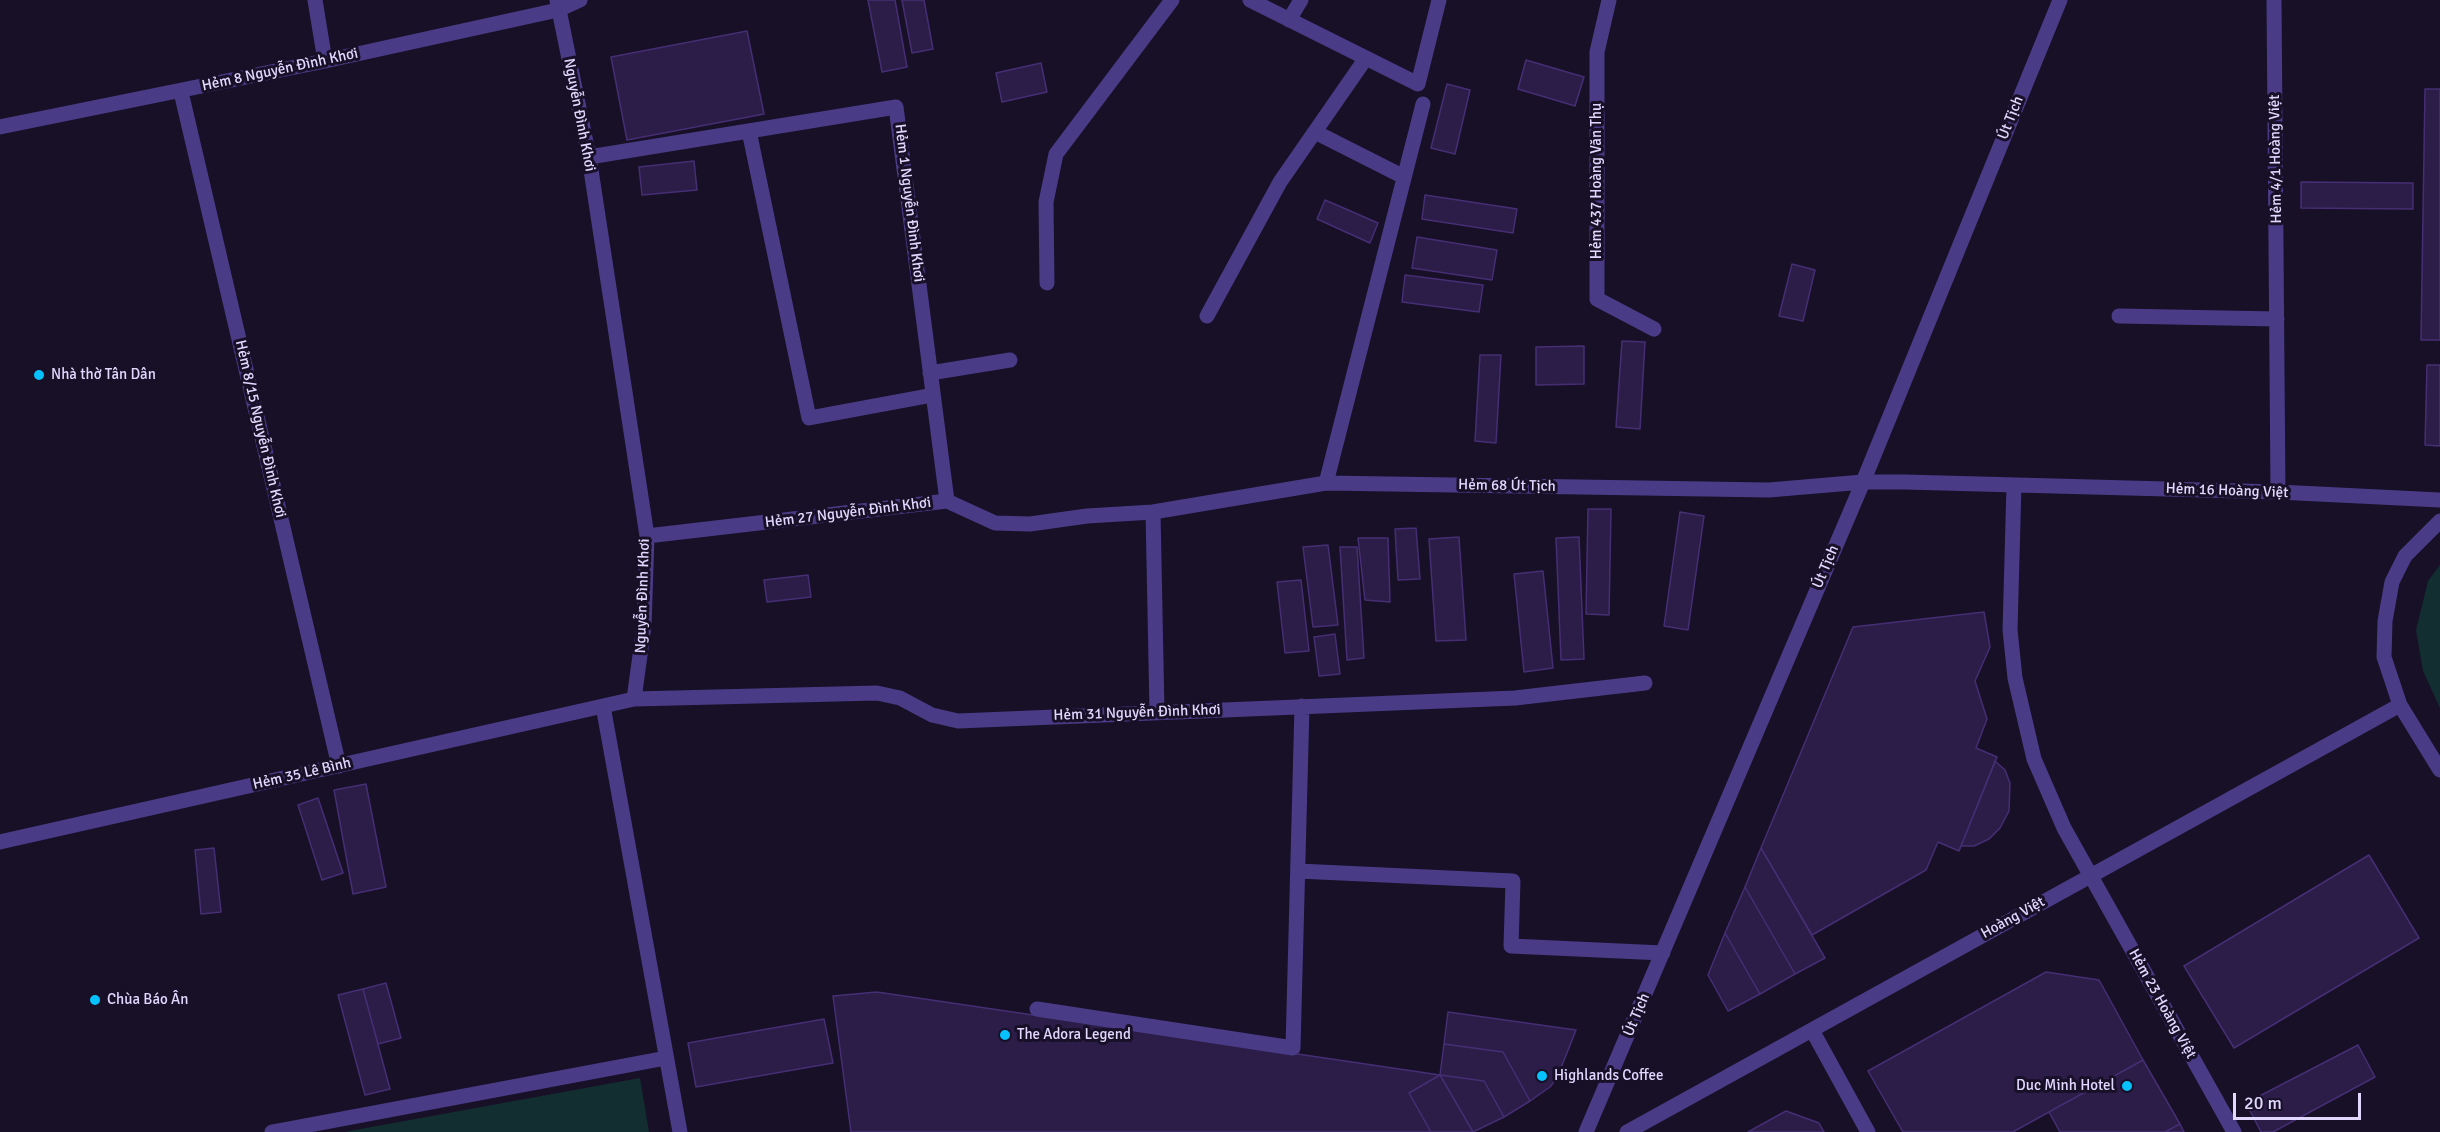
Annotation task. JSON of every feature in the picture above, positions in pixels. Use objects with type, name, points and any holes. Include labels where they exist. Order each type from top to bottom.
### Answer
[{"type":"street","points":[[315,0],[325,61]]},
{"type":"street","name":"Hẻm 8 Nguyễn Đình Khơi","points":[[0,127],[325,61],[580,0]]},
{"type":"street","points":[[1047,283],[1046,201],[1056,154],[1172,0]]},
{"type":"street","points":[[1250,0],[1418,84],[1439,0]]},
{"type":"street","points":[[1289,20],[1301,0]]},
{"type":"street","name":"Hẻm 437 Hoàng Văn Thụ","points":[[1609,0],[1597,52],[1597,299],[1654,329]]},
{"type":"street","name":"Út Tịch","points":[[1586,1132],[1863,482],[2060,0]]},
{"type":"street","name":"Hẻm 4/1 Hoàng Việt","points":[[2274,0],[2278,492]]},
{"type":"street","name":"Nguyễn Đình Khơi","points":[[557,5],[589,157],[647,537],[644,626],[634,699]]},
{"type":"street","points":[[1207,316],[1280,182],[1366,58]]},
{"type":"street","name":"Hẻm 8/15 Nguyễn Đình Khơi","points":[[181,92],[339,766]]},
{"type":"street","points":[[1326,483],[1422,104]]},
{"type":"street","name":"Hẻm 1 Nguyễn Đình Khơi","points":[[589,157],[896,107],[947,501]]},
{"type":"street","points":[[749,131],[809,418],[933,395]]},
{"type":"street","points":[[1315,132],[1404,177]]},
{"type":"street","points":[[2119,316],[2277,319]]},
{"type":"street","points":[[930,372],[1010,360]]},
{"type":"street","name":"Hẻm 68 Út Tịch","points":[[1154,512],[1326,483],[1769,490],[1863,482]]},
{"type":"street","name":"Hẻm 16 Hoàng Việt","points":[[1863,482],[2278,492],[2440,500]]},
{"type":"street","points":[[2014,485],[2010,591],[2015,678],[2034,759],[2060,820],[2090,876]]},
{"type":"street","name":"Hẻm 27 Nguyễn Đình Khơi","points":[[647,537],[947,501],[995,523],[1030,524],[1088,516],[1154,512]]},
{"type":"street","points":[[1154,512],[1157,712]]},
{"type":"street","points":[[2440,521],[2405,556],[2392,582],[2385,621],[2384,657],[2400,705],[2420,741],[2440,770]]},
{"type":"street","name":"Hẻm 31 Nguyễn Đình Khơi","points":[[634,699],[877,693],[900,698],[932,715],[958,721],[1515,698],[1645,683]]},
{"type":"street","points":[[634,699],[603,706],[680,1132]]},
{"type":"street","name":"Hoàng Việt","points":[[1627,1132],[2400,705]]},
{"type":"street","name":"Hẻm 35 Lê Bình","points":[[0,842],[603,706]]},
{"type":"street","points":[[1036,1009],[1293,1048],[1302,706]]},
{"type":"street","points":[[1298,871],[1513,881],[1510,946],[1663,953]]},
{"type":"street","name":"Hẻm 23 Hoàng Việt","points":[[2090,876],[2234,1132]]},
{"type":"street","points":[[1812,1030],[1868,1132]]},
{"type":"street","points":[[272,1132],[666,1058]]},
{"type":"green space","points":[[2440,565],[2440,708],[2423,671],[2416,630],[2428,581]]},
{"type":"green space","points":[[640,1078],[649,1132],[344,1132]]},
{"type":"building","points":[[868,0],[895,0],[907,67],[882,72]]},
{"type":"building","points":[[902,0],[924,0],[933,49],[912,53]]},
{"type":"building","points":[[747,31],[764,114],[627,140],[611,57]]},
{"type":"building","points":[[1526,60],[1584,77],[1575,106],[1518,89]]},
{"type":"building","points":[[1041,63],[1047,92],[1002,102],[996,73]]},
{"type":"building","points":[[1447,84],[1470,90],[1455,154],[1431,148]]},
{"type":"building","points":[[2425,89],[2440,89],[2440,340],[2421,340]]},
{"type":"building","points":[[694,161],[697,190],[642,195],[639,167]]},
{"type":"building","points":[[2301,182],[2413,183],[2413,209],[2301,208]]},
{"type":"building","points":[[1425,195],[1517,209],[1513,233],[1422,219]]},
{"type":"building","points":[[1325,200],[1378,223],[1370,243],[1317,219]]},
{"type":"building","points":[[1417,237],[1497,250],[1492,280],[1412,268]]},
{"type":"building","points":[[1792,264],[1815,270],[1803,321],[1779,316]]},
{"type":"building","points":[[1405,275],[1483,285],[1479,312],[1402,302]]},
{"type":"building","points":[[1622,341],[1645,342],[1640,429],[1616,427]]},
{"type":"building","points":[[1584,346],[1584,384],[1536,385],[1536,347]]},
{"type":"building","points":[[1480,355],[1501,355],[1496,443],[1475,441]]},
{"type":"building","points":[[2427,365],[2440,365],[2440,446],[2425,445]]},
{"type":"building","points":[[1588,509],[1611,509],[1609,615],[1586,614]]},
{"type":"building","points":[[1680,512],[1704,516],[1688,630],[1664,626]]},
{"type":"building","points":[[1416,528],[1420,579],[1398,580],[1395,529]]},
{"type":"building","points":[[1459,537],[1466,640],[1436,641],[1429,539]]},
{"type":"building","points":[[1579,537],[1584,659],[1561,660],[1556,538]]},
{"type":"building","points":[[1358,538],[1388,538],[1390,602],[1365,600]]},
{"type":"building","points":[[1328,545],[1338,625],[1313,627],[1303,547]]},
{"type":"building","points":[[1340,547],[1357,547],[1364,658],[1347,660]]},
{"type":"building","points":[[1543,571],[1553,668],[1524,672],[1514,574]]},
{"type":"building","points":[[808,575],[811,597],[767,602],[764,580]]},
{"type":"building","points":[[1301,580],[1309,651],[1285,653],[1277,582]]},
{"type":"building","points":[[1984,612],[1990,647],[1975,681],[1987,719],[1976,748],[1997,757],[1959,851],[1938,842],[1926,870],[1812,935],[1761,848],[1853,627]]},
{"type":"building","points":[[1335,634],[1340,674],[1319,676],[1314,637]]},
{"type":"building","points":[[1995,761],[2005,770],[2010,783],[2009,811],[2000,828],[1989,839],[1974,846],[1961,846]]},
{"type":"building","points":[[366,784],[386,887],[353,894],[334,790]]},
{"type":"building","points":[[318,798],[343,873],[322,880],[298,805]]},
{"type":"building","points":[[214,848],[221,912],[201,914],[195,850]]},
{"type":"building","points":[[1761,848],[1825,958],[1795,974],[1745,887]]},
{"type":"building","points":[[2369,855],[2419,938],[2234,1048],[2184,966]]},
{"type":"building","points":[[1745,887],[1795,974],[1760,994],[1725,933]]},
{"type":"building","points":[[1725,933],[1760,994],[1728,1011],[1708,975]]},
{"type":"building","points":[[2046,972],[2099,980],[2143,1060],[2013,1132],[1903,1132],[1868,1071]]},
{"type":"building","points":[[386,983],[401,1038],[378,1044],[363,989]]},
{"type":"building","points":[[363,989],[390,1089],[365,1095],[338,995]]},
{"type":"building","name":"The Adora Legend","points":[[877,992],[1440,1075],[1409,1093],[1431,1132],[851,1132],[833,996]]},
{"type":"building","points":[[1448,1012],[1576,1030],[1557,1078],[1550,1087],[1530,1101],[1503,1052],[1444,1044]]},
{"type":"building","points":[[824,1019],[833,1063],[696,1087],[688,1043]]},
{"type":"building","points":[[1444,1044],[1503,1052],[1530,1101],[1504,1117],[1484,1081],[1440,1075]]},
{"type":"building","points":[[2358,1045],[2375,1077],[2273,1132],[2261,1132],[2246,1103]]},
{"type":"building","name":"Duc Minh Hotel","points":[[2143,1060],[2180,1124],[2165,1132],[2060,1132],[2049,1112]]},
{"type":"building","points":[[1440,1075],[1473,1132],[1431,1132],[1409,1093]]},
{"type":"building","points":[[1440,1075],[1484,1081],[1504,1117],[1473,1132]]},
{"type":"building","points":[[1786,1111],[1819,1123],[1824,1132],[1748,1132]]},
{"type":"building","points":[[2180,1124],[2184,1132],[2165,1132]]},
{"type":"place","name":"Nhà thờ Tân Dân","points":[[39,375]]},
{"type":"place","name":"Chùa Báo Ân","points":[[95,1000]]},
{"type":"place","name":"The Adora Legend","points":[[1005,1035]]},
{"type":"place","name":"Highlands Coffee","points":[[1542,1076]]},
{"type":"place","name":"Duc Minh Hotel","points":[[2127,1086]]}]
